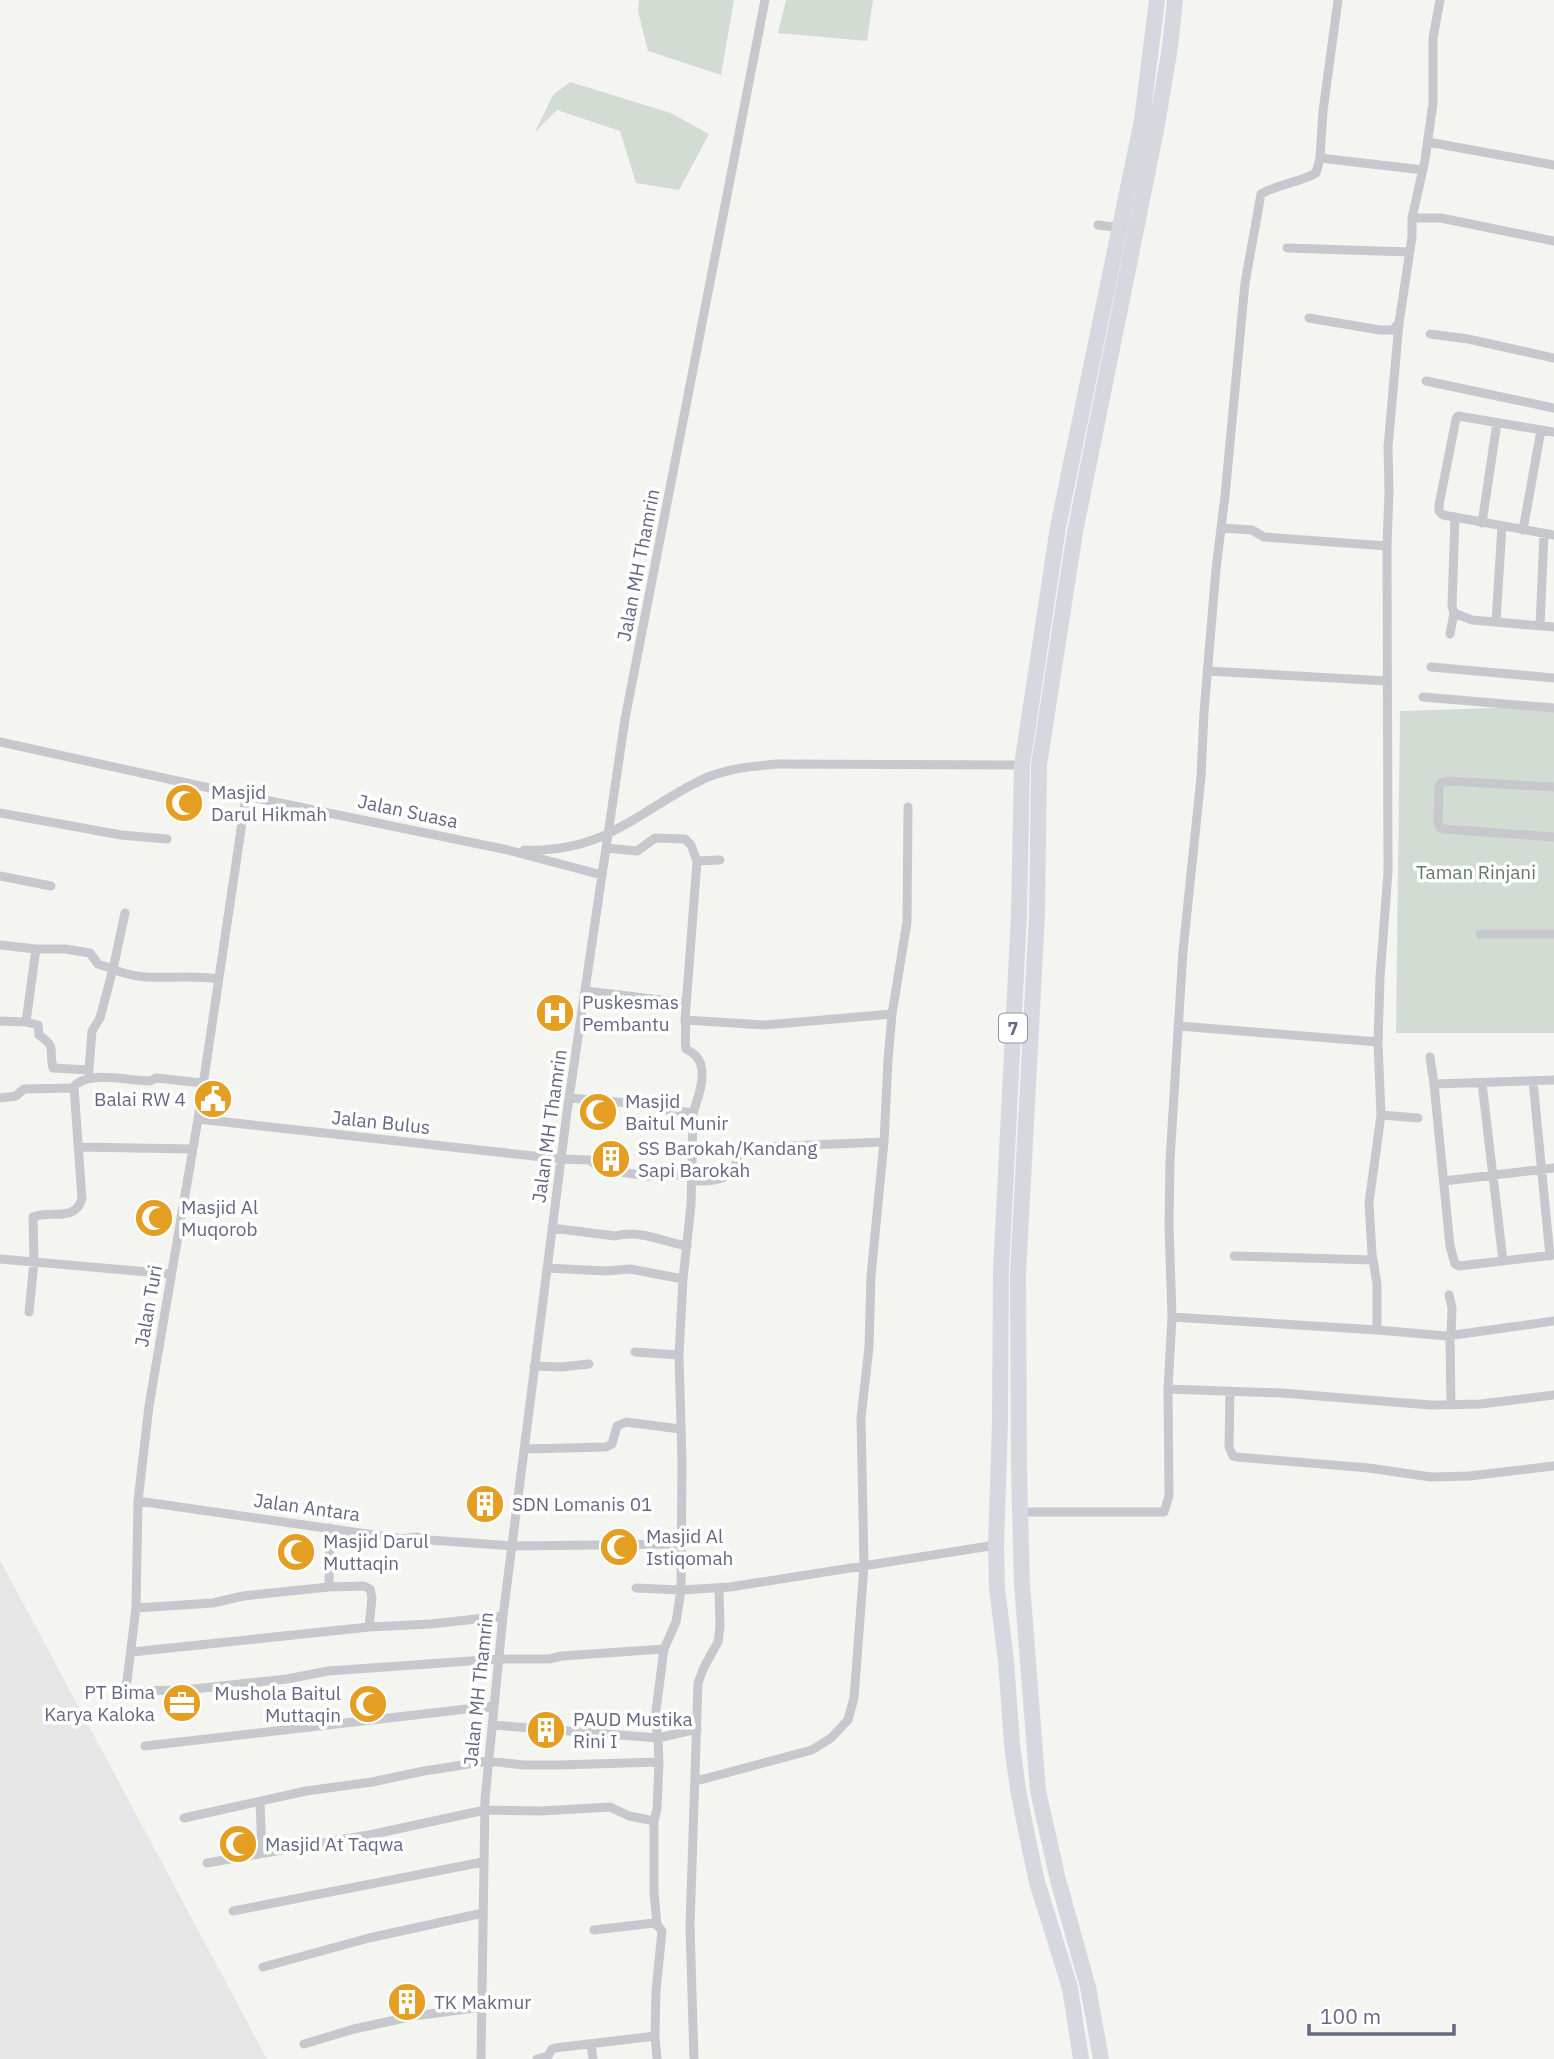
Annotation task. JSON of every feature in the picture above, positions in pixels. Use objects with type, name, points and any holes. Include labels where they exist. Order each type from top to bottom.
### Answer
[{"type":"highway","name":"7","points":[[1082,2059],[1070,1988],[1037,1882],[1018,1790],[997,1588],[1001,1270],[1019,914],[1022,765],[1058,527],[1142,120],[1157,0]]},
{"type":"highway","name":"7","points":[[1101,2059],[1088,1987],[1046,1836],[1038,1791],[1022,1584],[1018,1274],[1037,915],[1039,765],[1075,531],[1157,125],[1175,0]]},
{"type":"highway","points":[[1009,1105],[1027,1105]]},
{"type":"highway","points":[[998,1470],[1019,1469]]},
{"type":"highway","points":[[997,1588],[1022,1584]]},
{"type":"highway","points":[[1010,1705],[1030,1704]]},
{"type":"street","name":"Jalan MH Thamrin","points":[[481,2059],[488,1761],[503,1616],[561,1159],[625,719],[765,0]]},
{"type":"street","points":[[1020,1512],[1164,1512],[1169,1496],[1168,1389],[1172,1317],[1170,1160],[1185,926],[1201,778],[1207,671],[1245,284],[1261,194],[1316,173],[1338,0]]},
{"type":"street","points":[[1377,1330],[1377,1272],[1373,1260],[1369,1203],[1381,1115],[1378,1042],[1388,872],[1388,447],[1412,218],[1423,170],[1433,103],[1433,38],[1440,0]]},
{"type":"street","points":[[1428,142],[1554,165]]},
{"type":"street","points":[[1320,158],[1423,170]]},
{"type":"street","points":[[1412,218],[1441,218],[1554,241]]},
{"type":"street","points":[[1098,225],[1136,230]]},
{"type":"street","points":[[1287,248],[1409,253]]},
{"type":"street","points":[[1309,318],[1380,330],[1393,330],[1399,323]]},
{"type":"street","points":[[1430,334],[1468,339],[1554,358]]},
{"type":"street","points":[[1426,381],[1554,408]]},
{"type":"street","points":[[1540,626],[1549,535],[1443,515],[1439,505],[1455,418],[1458,416],[1554,432]]},
{"type":"street","points":[[1482,523],[1497,423]]},
{"type":"street","points":[[1523,530],[1541,430]]},
{"type":"street","points":[[1450,634],[1454,613],[1455,517]]},
{"type":"street","points":[[1496,622],[1502,526]]},
{"type":"street","points":[[1221,528],[1252,530],[1264,537],[1387,547]]},
{"type":"street","points":[[1454,613],[1472,620],[1554,627]]},
{"type":"street","points":[[1431,667],[1554,678]]},
{"type":"street","points":[[1207,671],[1387,681]]},
{"type":"street","points":[[1423,697],[1554,708]]},
{"type":"street","name":"Jalan Suasa","points":[[0,742],[508,850],[602,875]]},
{"type":"street","points":[[508,850],[536,850],[582,844],[608,834],[706,778],[746,767],[777,764],[1039,765]]},
{"type":"street","points":[[1554,787],[1441,783],[1437,822],[1440,828],[1444,829],[1554,837]]},
{"type":"street","name":"Jalan Turi","points":[[246,796],[198,1119],[149,1406],[138,1501],[136,1608],[132,1653],[122,1694],[287,1679],[328,1671],[499,1659]]},
{"type":"street","points":[[696,1781],[808,1752],[831,1738],[848,1720],[855,1689],[864,1566],[862,1418],[892,1014],[906,922],[908,807]]},
{"type":"street","points":[[0,813],[121,835],[167,839]]},
{"type":"street","points":[[606,848],[634,852],[655,838],[685,839],[691,845],[697,861],[685,1020],[686,1049],[696,1056],[702,1069],[693,1113],[692,1178],[679,1355],[681,1590],[676,1622],[664,1649],[656,1709],[659,1762],[654,1821],[654,1892],[657,1924],[662,1931],[655,2036],[657,2059]]},
{"type":"street","points":[[697,861],[720,860]]},
{"type":"street","points":[[0,876],[51,886]]},
{"type":"street","points":[[29,1312],[34,1262],[33,1217],[73,1213],[82,1199],[74,1087],[89,1074],[92,1031],[100,1018],[125,913]]},
{"type":"street","points":[[1480,934],[1554,934]]},
{"type":"street","points":[[0,945],[90,953],[98,964],[141,978],[199,976],[217,979]]},
{"type":"street","points":[[26,1022],[36,949]]},
{"type":"street","points":[[586,991],[686,1003]]},
{"type":"street","points":[[685,1020],[765,1025],[892,1014]]},
{"type":"street","points":[[0,1021],[38,1025],[40,1037],[49,1041],[51,1046],[53,1068],[150,1081],[156,1078],[203,1083]]},
{"type":"street","points":[[1179,1026],[1378,1042]]},
{"type":"street","points":[[1430,1057],[1450,1246],[1455,1264],[1460,1266],[1552,1256],[1533,1081]]},
{"type":"street","points":[[1434,1084],[1554,1080]]},
{"type":"street","points":[[1482,1083],[1503,1261]]},
{"type":"street","points":[[0,1098],[16,1096],[24,1089],[74,1087]]},
{"type":"street","points":[[570,1098],[651,1105],[693,1113]]},
{"type":"street","points":[[1381,1115],[1418,1118]]},
{"type":"street","name":"Jalan Bulus","points":[[198,1119],[590,1160],[601,1169],[647,1176],[717,1181],[735,1170],[739,1149],[884,1142]]},
{"type":"street","points":[[78,1147],[192,1149]]},
{"type":"street","points":[[1444,1181],[1554,1168]]},
{"type":"street","points":[[552,1228],[615,1236],[624,1233],[655,1237],[687,1246]]},
{"type":"street","points":[[1234,1255],[1373,1260]]},
{"type":"street","points":[[0,1259],[171,1274]]},
{"type":"street","points":[[547,1268],[606,1271],[630,1269],[684,1279]]},
{"type":"street","points":[[1449,1295],[1452,1308],[1451,1405]]},
{"type":"street","points":[[1172,1317],[1451,1335],[1554,1321]]},
{"type":"street","points":[[635,1352],[679,1355]]},
{"type":"street","points":[[534,1366],[589,1364]]},
{"type":"street","points":[[1168,1389],[1282,1393],[1451,1405],[1554,1395]]},
{"type":"street","points":[[1230,1391],[1229,1447],[1233,1456],[1237,1457],[1369,1468],[1431,1477],[1469,1476],[1554,1466]]},
{"type":"street","points":[[524,1450],[606,1447],[611,1444],[617,1426],[626,1422],[680,1429]]},
{"type":"street","name":"Jalan Antara","points":[[138,1501],[402,1539],[416,1537],[430,1541],[512,1546],[680,1544]]},
{"type":"street","points":[[329,1587],[330,1528]]},
{"type":"street","points":[[636,1588],[719,1588],[996,1545]]},
{"type":"street","points":[[136,1608],[213,1603],[243,1596],[364,1586],[370,1589],[372,1598],[369,1627]]},
{"type":"street","points":[[694,2059],[690,1926],[698,1683],[718,1642],[719,1588]]},
{"type":"street","points":[[132,1653],[369,1627],[503,1616]]},
{"type":"street","points":[[499,1659],[549,1659],[664,1649]]},
{"type":"street","points":[[145,1746],[494,1706]]},
{"type":"street","points":[[493,1725],[658,1738],[697,1729]]},
{"type":"street","points":[[184,1818],[306,1791],[488,1761],[547,1765],[659,1762]]},
{"type":"street","points":[[260,1802],[262,1852]]},
{"type":"street","points":[[207,1863],[374,1834],[485,1810],[541,1811],[611,1807],[629,1816],[654,1821]]},
{"type":"street","points":[[233,1911],[484,1862]]},
{"type":"street","points":[[263,1967],[369,1938],[483,1913]]},
{"type":"street","points":[[594,1930],[657,1924]]},
{"type":"street","points":[[304,2044],[354,2029],[414,2016],[482,2007]]},
{"type":"street","points":[[537,2059],[548,2056],[555,2048],[655,2036]]},
{"type":"street","points":[[591,2044],[593,2059]]},
{"type":"shaded area","points":[[0,1560],[267,2059],[0,2059]]},
{"type":"green space","points":[[639,0],[734,0],[721,75],[648,51],[638,11]]},
{"type":"green space","points":[[786,0],[873,0],[867,41],[778,33]]},
{"type":"green space","points":[[570,82],[671,113],[709,134],[679,190],[636,183],[620,131],[557,110],[535,132],[553,95]]},
{"type":"green space","name":"Taman Rinjani","points":[[1554,706],[1554,1033],[1396,1033],[1400,711]]},
{"type":"place","name":"Masjid Darul Hikmah","points":[[184,803]]},
{"type":"place","name":"Puskesmas Pembantu","points":[[555,1013]]},
{"type":"place","name":"Balai RW 4","points":[[213,1099]]},
{"type":"place","name":"Masjid Baitul Munir","points":[[598,1112]]},
{"type":"place","name":"SS Barokah/Kandang Sapi Barokah","points":[[611,1159]]},
{"type":"place","name":"Masjid Al Muqorob","points":[[154,1218]]},
{"type":"place","name":"SDN Lomanis 01","points":[[485,1504]]},
{"type":"place","name":"Masjid Al Istiqomah","points":[[619,1547]]},
{"type":"place","name":"Masjid Darul Muttaqin","points":[[296,1552]]},
{"type":"place","name":"PT Bima Karya Kaloka","points":[[182,1703]]},
{"type":"place","name":"Mushola Baitul Muttaqin","points":[[368,1704]]},
{"type":"place","name":"PAUD Mustika Rini I","points":[[546,1730]]},
{"type":"place","name":"Masjid At Taqwa","points":[[238,1844]]},
{"type":"place","name":"TK Makmur","points":[[407,2002]]}]
